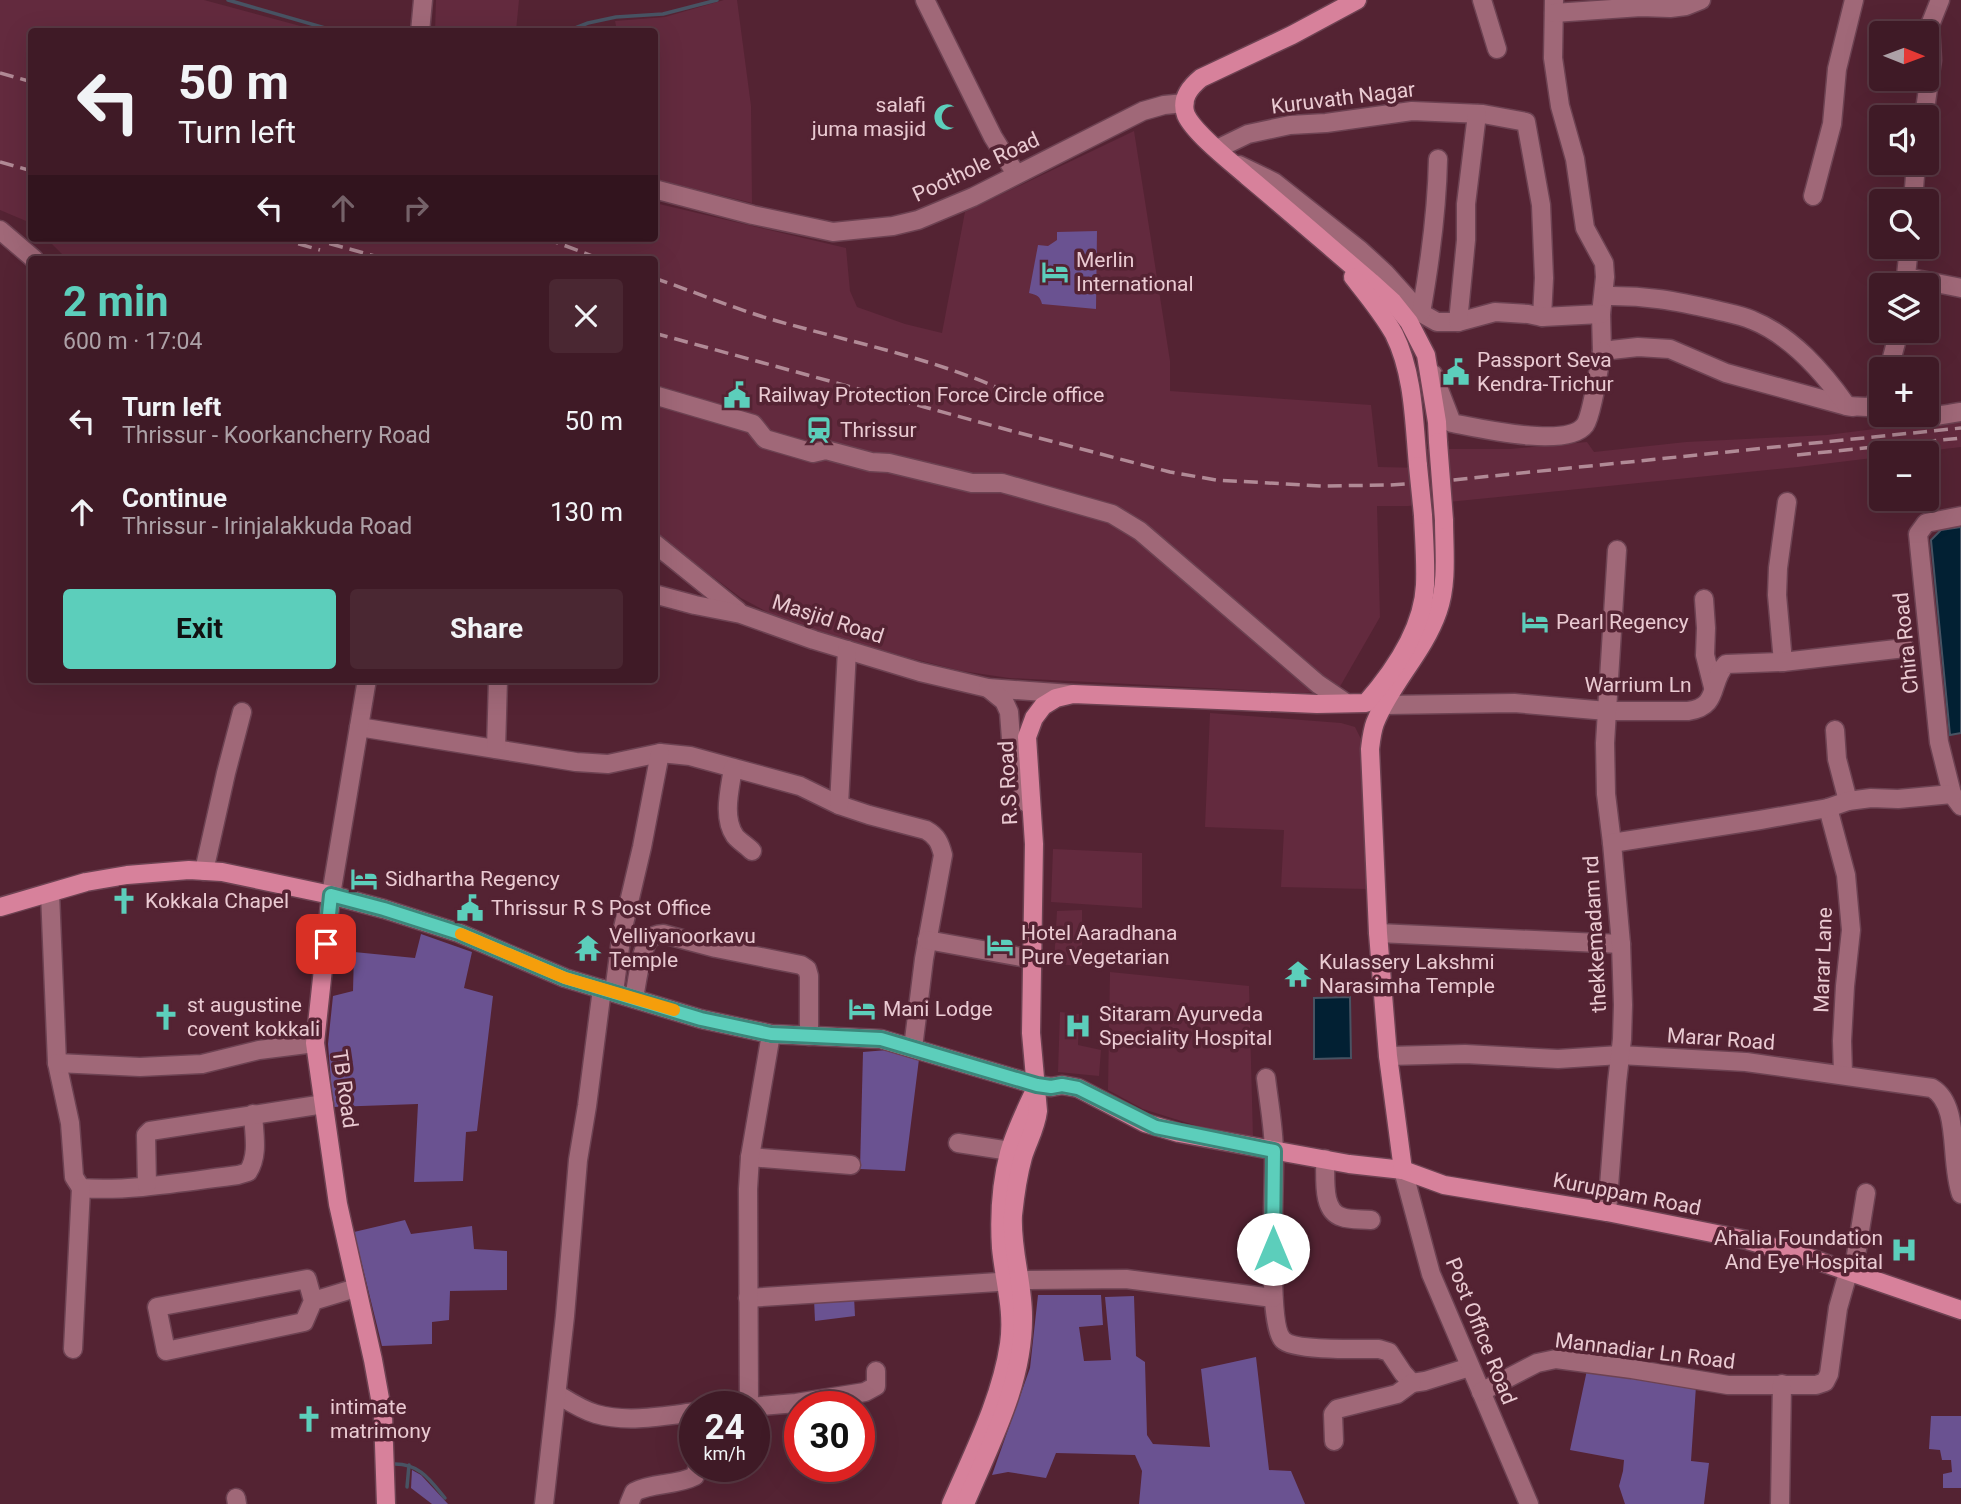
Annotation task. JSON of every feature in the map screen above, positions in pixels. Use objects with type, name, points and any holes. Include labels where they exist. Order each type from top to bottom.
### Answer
[{"type":"main road","points":[[1357,0],[1292,35],[1201,78],[1189,88],[1185,112],[1192,125],[1223,154],[1393,302],[1409,322],[1426,355],[1437,422],[1444,520],[1444,580],[1439,609],[1430,631],[1375,724],[1370,749]]},
{"type":"main road","points":[[1330,247],[1380,311],[1401,351],[1412,400],[1423,515],[1425,586],[1421,610],[1413,635],[1383,684],[1366,703]]},
{"type":"main road","name":"R.S Road","points":[[1014,1281],[1013,1216],[1016,1188],[1038,1111],[1031,1033],[1034,844],[1027,743],[1028,730],[1034,718],[1043,706],[1056,698],[1073,694],[1385,705]]},
{"type":"main road","points":[[1346,703],[1360,712],[1367,726],[1370,749],[1378,933],[1388,1056],[1403,1170]]},
{"type":"main road","name":"Kuruppam Road","points":[[0,907],[86,882],[127,874],[204,871],[253,878],[384,909],[459,933],[565,978],[701,1019],[771,1034],[881,1039],[1037,1085],[1078,1088],[1156,1127],[1274,1151],[1403,1170],[1444,1185],[1607,1212],[1747,1240],[1798,1254],[1961,1310]]},
{"type":"main road","name":"TB Road","points":[[331,895],[315,1043],[338,1204],[383,1415],[384,1502]]},
{"type":"main road","points":[[965,1504],[1015,1381],[1022,1348],[1023,1315],[1014,1281],[1001,1250],[1000,1217],[1002,1186],[1010,1151],[1037,1085]]},
{"type":"main road","points":[[951,1504],[984,1427],[1002,1376],[1010,1334],[1014,1281]]},
{"type":"street","points":[[420,28],[423,0]]},
{"type":"street","points":[[925,0],[993,137],[1016,174]]},
{"type":"street","points":[[1482,0],[1497,49]]},
{"type":"street","points":[[1426,355],[1452,423],[1508,435],[1566,436],[1576,433],[1585,425],[1602,351],[1604,263],[1585,228],[1575,159],[1560,106],[1553,58],[1554,6],[1670,8],[1701,0]]},
{"type":"street","points":[[1813,196],[1832,124],[1837,69],[1854,0]]},
{"type":"street","points":[[1926,105],[1932,60],[1930,25],[1940,0]]},
{"type":"street","name":"Poothole Road","points":[[658,190],[753,215],[833,232],[894,226],[918,220],[973,197],[1143,110],[1185,103]]},
{"type":"street","name":"Kuruvath Nagar","points":[[1223,154],[1248,134],[1290,125],[1326,123],[1412,111],[1477,114],[1526,121],[1541,205],[1544,278],[1542,317]]},
{"type":"street","points":[[1458,322],[1466,240],[1466,204],[1477,114]]},
{"type":"street","points":[[1223,154],[1274,182],[1360,250],[1421,313],[1437,322],[1458,322],[1494,312],[1542,317],[1636,296],[1673,300],[1752,319],[1778,334],[1808,358],[1847,406]]},
{"type":"street","points":[[1421,313],[1437,199],[1438,159]]},
{"type":"street","points":[[0,230],[30,256]]},
{"type":"street","points":[[1939,285],[1961,288]]},
{"type":"street","points":[[1602,351],[1638,347],[1670,349],[1726,373],[1869,412]]},
{"type":"street","points":[[658,396],[753,424],[765,439],[813,453],[826,450],[971,482],[1002,483],[1112,514],[1140,531],[1318,684],[1346,703]]},
{"type":"street","points":[[1847,406],[1869,407]]},
{"type":"street","points":[[1939,415],[1961,412]]},
{"type":"street","points":[[1783,662],[1777,595],[1787,502]]},
{"type":"street","name":"Chira Road","points":[[1956,800],[1939,743],[1919,534],[1926,523],[1961,516]]},
{"type":"street","points":[[658,545],[741,614]]},
{"type":"street","points":[[1612,844],[1606,794],[1607,711],[1617,550]]},
{"type":"street","name":"Masjid Road","points":[[658,595],[741,614],[814,640],[920,672],[988,688],[1073,694]]},
{"type":"street","points":[[1704,599],[1706,655],[1714,691]]},
{"type":"street","name":"Warrium Ln","points":[[1385,705],[1514,703],[1607,711],[1699,709],[1706,704],[1714,691],[1720,671],[1726,664],[1783,662],[1905,648]]},
{"type":"street","points":[[839,805],[847,650]]},
{"type":"street","name":"TB Road","points":[[331,895],[366,683]]},
{"type":"street","points":[[496,749],[498,683]]},
{"type":"street","points":[[988,688],[1004,701],[1009,712],[1011,739],[1032,821]]},
{"type":"street","points":[[204,871],[242,712]]},
{"type":"street","points":[[359,727],[576,762],[608,764],[660,753],[690,756],[800,786],[839,805],[926,830],[939,842],[943,855],[927,940],[913,1048]]},
{"type":"street","points":[[1835,730],[1838,760],[1848,801]]},
{"type":"street","points":[[544,1504],[557,1394],[578,1160],[608,990],[642,846],[660,753]]},
{"type":"street","points":[[733,768],[728,806],[730,824],[735,836],[752,851]]},
{"type":"street","name":"thekkemadam rd","points":[[1607,1212],[1623,1005],[1622,944],[1612,844],[1828,808],[1848,801],[1871,798],[1956,800]]},
{"type":"street","name":"Marar Lane","points":[[1828,808],[1846,875],[1851,930],[1844,986],[1843,1074]]},
{"type":"street","points":[[50,892],[57,1063],[70,1123],[75,1177],[81,1188],[72,1349]]},
{"type":"street","points":[[1378,933],[1622,944]]},
{"type":"street","points":[[634,998],[648,941],[656,934],[663,934],[801,965],[807,969],[809,1036]]},
{"type":"street","points":[[927,940],[1032,959]]},
{"type":"street","points":[[748,1391],[750,1157],[771,1034]]},
{"type":"street","points":[[57,1063],[140,1068],[202,1064],[259,1050],[315,1043]]},
{"type":"street","name":"Marar Road","points":[[1388,1056],[1465,1054],[1558,1059],[1620,1055],[1746,1062],[1932,1088],[1943,1093],[1955,1112],[1958,1139],[1957,1183],[1961,1194]]},
{"type":"street","points":[[1266,1078],[1274,1151],[1273,1298],[1277,1330],[1284,1341],[1298,1346],[1379,1349],[1389,1352],[1412,1383]]},
{"type":"street","points":[[147,1185],[146,1135],[150,1130],[324,1104]]},
{"type":"street","points":[[81,1188],[147,1185],[248,1172],[255,1156],[253,1114]]},
{"type":"street","points":[[958,1143],[1010,1151]]},
{"type":"street","points":[[750,1157],[850,1165]]},
{"type":"street","points":[[1325,1159],[1328,1204],[1332,1211],[1340,1217],[1371,1220]]},
{"type":"street","name":"Post Office Road","points":[[1403,1170],[1432,1274],[1529,1504]]},
{"type":"street","points":[[1850,1273],[1866,1193]]},
{"type":"street","name":"Mannadiar Ln Road","points":[[1481,1392],[1537,1363],[1556,1359],[1728,1385],[1816,1385],[1825,1382],[1829,1374],[1838,1308],[1850,1273]]},
{"type":"street","points":[[313,1301],[307,1279],[157,1307],[166,1351],[304,1322],[313,1301],[356,1288]]},
{"type":"street","points":[[748,1298],[1014,1281],[1126,1279],[1273,1298]]},
{"type":"street","points":[[1334,1441],[1333,1414],[1337,1409],[1397,1394],[1412,1383],[1470,1367]]},
{"type":"street","points":[[770,1405],[865,1392],[876,1386],[876,1371]]},
{"type":"street","points":[[1780,1504],[1782,1384]]},
{"type":"street","points":[[557,1394],[577,1407],[598,1415],[651,1417],[679,1414]]},
{"type":"street","points":[[629,1504],[634,1492],[643,1487],[679,1481]]},
{"type":"shaded area","points":[[0,0],[204,0],[308,28],[28,28],[28,223],[0,210]]},
{"type":"shaded area","points":[[436,0],[519,0],[516,28],[435,28]]},
{"type":"shaded area","points":[[724,0],[737,0],[751,106],[752,203],[658,180],[658,28],[616,28],[615,21],[665,17]]},
{"type":"shaded area","points":[[1134,131],[1170,361],[1170,391],[1371,405],[1378,467],[1425,468],[1425,449],[1510,449],[1587,442],[1594,452],[1686,442],[1827,435],[1890,427],[1939,427],[1939,421],[1961,418],[1961,447],[1939,450],[1939,441],[1869,441],[1869,458],[1408,506],[1377,506],[1380,617],[1338,690],[1304,693],[1009,678],[962,671],[906,657],[782,620],[741,598],[658,535],[658,256],[64,256],[50,242],[658,242],[658,204],[846,248],[850,291],[857,307],[905,324],[942,333],[965,212]]},
{"type":"shaded area","points":[[1097,231],[1096,309],[1042,304],[1038,296],[1029,293],[1038,245],[1048,246],[1057,240],[1057,232]]},
{"type":"shaded area","points":[[1210,713],[1341,723],[1355,727],[1361,739],[1367,889],[1281,887],[1284,830],[1205,827]]},
{"type":"shaded area","points":[[1053,849],[1142,853],[1142,908],[1051,902]]},
{"type":"shaded area","points":[[1082,910],[1082,966],[1054,964],[1057,911]]},
{"type":"shaded area","points":[[421,934],[472,952],[464,988],[493,996],[477,1131],[466,1132],[463,1181],[414,1182],[418,1104],[333,1107],[328,1044],[333,996],[353,991],[354,952],[415,958]]},
{"type":"shaded area","points":[[1110,972],[1249,986],[1253,1138],[1210,1130],[1143,1109],[1108,1090]]},
{"type":"shaded area","points":[[1060,1012],[1079,1014],[1078,1045],[1101,1050],[1099,1076],[1058,1072]]},
{"type":"shaded area","points":[[887,1050],[919,1059],[905,1171],[860,1169],[863,1052]]},
{"type":"shaded area","points":[[405,1220],[411,1234],[472,1226],[474,1249],[507,1251],[507,1290],[450,1291],[449,1320],[432,1322],[432,1344],[382,1346],[354,1232]]},
{"type":"shaded area","points":[[1038,1295],[1101,1295],[1103,1325],[1079,1327],[1084,1361],[1111,1360],[1105,1297],[1134,1296],[1136,1356],[1145,1362],[1147,1435],[1153,1444],[1210,1447],[1201,1369],[1256,1357],[1269,1470],[1291,1471],[1305,1504],[1139,1504],[1142,1471],[1135,1455],[1056,1453],[1046,1478],[1008,1472],[992,1475],[1030,1368]]},
{"type":"shaded area","points":[[854,1297],[855,1316],[815,1321],[814,1299]]},
{"type":"shaded area","points":[[1587,1370],[1696,1386],[1691,1461],[1709,1463],[1704,1504],[1625,1504],[1619,1486],[1624,1460],[1570,1450]]},
{"type":"shaded area","points":[[1931,1416],[1961,1416],[1961,1488],[1943,1488],[1943,1474],[1952,1472],[1951,1460],[1942,1460],[1940,1450],[1929,1449]]},
{"type":"shaded area","points":[[412,1470],[421,1475],[448,1504],[432,1504],[411,1488]]},
{"type":"water","points":[[1961,527],[1961,733],[1950,735],[1931,540],[1941,530]]},
{"type":"water","points":[[1350,997],[1351,1058],[1314,1059],[1314,998]]},
{"type":"waterway","points":[[228,0],[325,28]]},
{"type":"waterway","points":[[575,28],[616,17],[663,14],[717,0]]},
{"type":"waterway","points":[[395,1464],[418,1470],[445,1498]]},
{"type":"waterway","points":[[407,1487],[409,1465]]},
{"type":"railway","points":[[0,73],[28,81]]},
{"type":"railway","points":[[0,162],[28,170]]},
{"type":"railway","points":[[292,242],[320,250]]},
{"type":"railway","points":[[324,242],[375,256]]},
{"type":"railway","points":[[555,242],[592,256]]},
{"type":"railway","points":[[658,279],[761,316],[939,366],[1002,389],[1032,404]]},
{"type":"railway","points":[[658,334],[1012,431],[1170,472],[1216,480],[1322,486],[1390,485],[1961,428]]},
{"type":"railway","points":[[1797,455],[1961,438]]},
{"type":"slow traffic","points":[[461,934],[565,978],[674,1010]]},
{"type":"place","name":"salafi juma masjid","points":[[947,117]]},
{"type":"place","name":"Merlin International","points":[[1055,272]]},
{"type":"place","name":"Passport Seva Kendra-Trichur","points":[[1456,372]]},
{"type":"place","name":"Railway Protection Force Circle office","points":[[737,395]]},
{"type":"place","name":"Thrissur","points":[[819,430]]},
{"type":"place","name":"Pearl Regency","points":[[1535,622]]},
{"type":"place","name":"Sidhartha Regency","points":[[364,879]]},
{"type":"place","name":"Kokkala Chapel","points":[[124,901]]},
{"type":"place","name":"Thrissur R S Post Office","points":[[470,908]]},
{"type":"place","name":"Hotel Aaradhana Pure Vegetarian","points":[[1000,945]]},
{"type":"place","name":"Velliyanoorkavu Temple","points":[[588,948]]},
{"type":"place","name":"Kulassery Lakshmi Narasimha Temple","points":[[1298,974]]},
{"type":"place","name":"Mani Lodge","points":[[862,1009]]},
{"type":"place","name":"st augustine covent kokkali","points":[[166,1017]]},
{"type":"place","name":"Sitaram Ayurveda Speciality Hospital","points":[[1078,1026]]},
{"type":"place","name":"Ahalia Foundation And Eye Hospital","points":[[1904,1250]]},
{"type":"place","name":"intimate matrimony","points":[[309,1419]]},
{"type":"route","points":[[326,944],[331,895],[459,933],[565,978],[701,1019],[771,1034],[881,1039],[1037,1085],[1078,1088],[1156,1127],[1274,1151],[1273,1249]]}]
